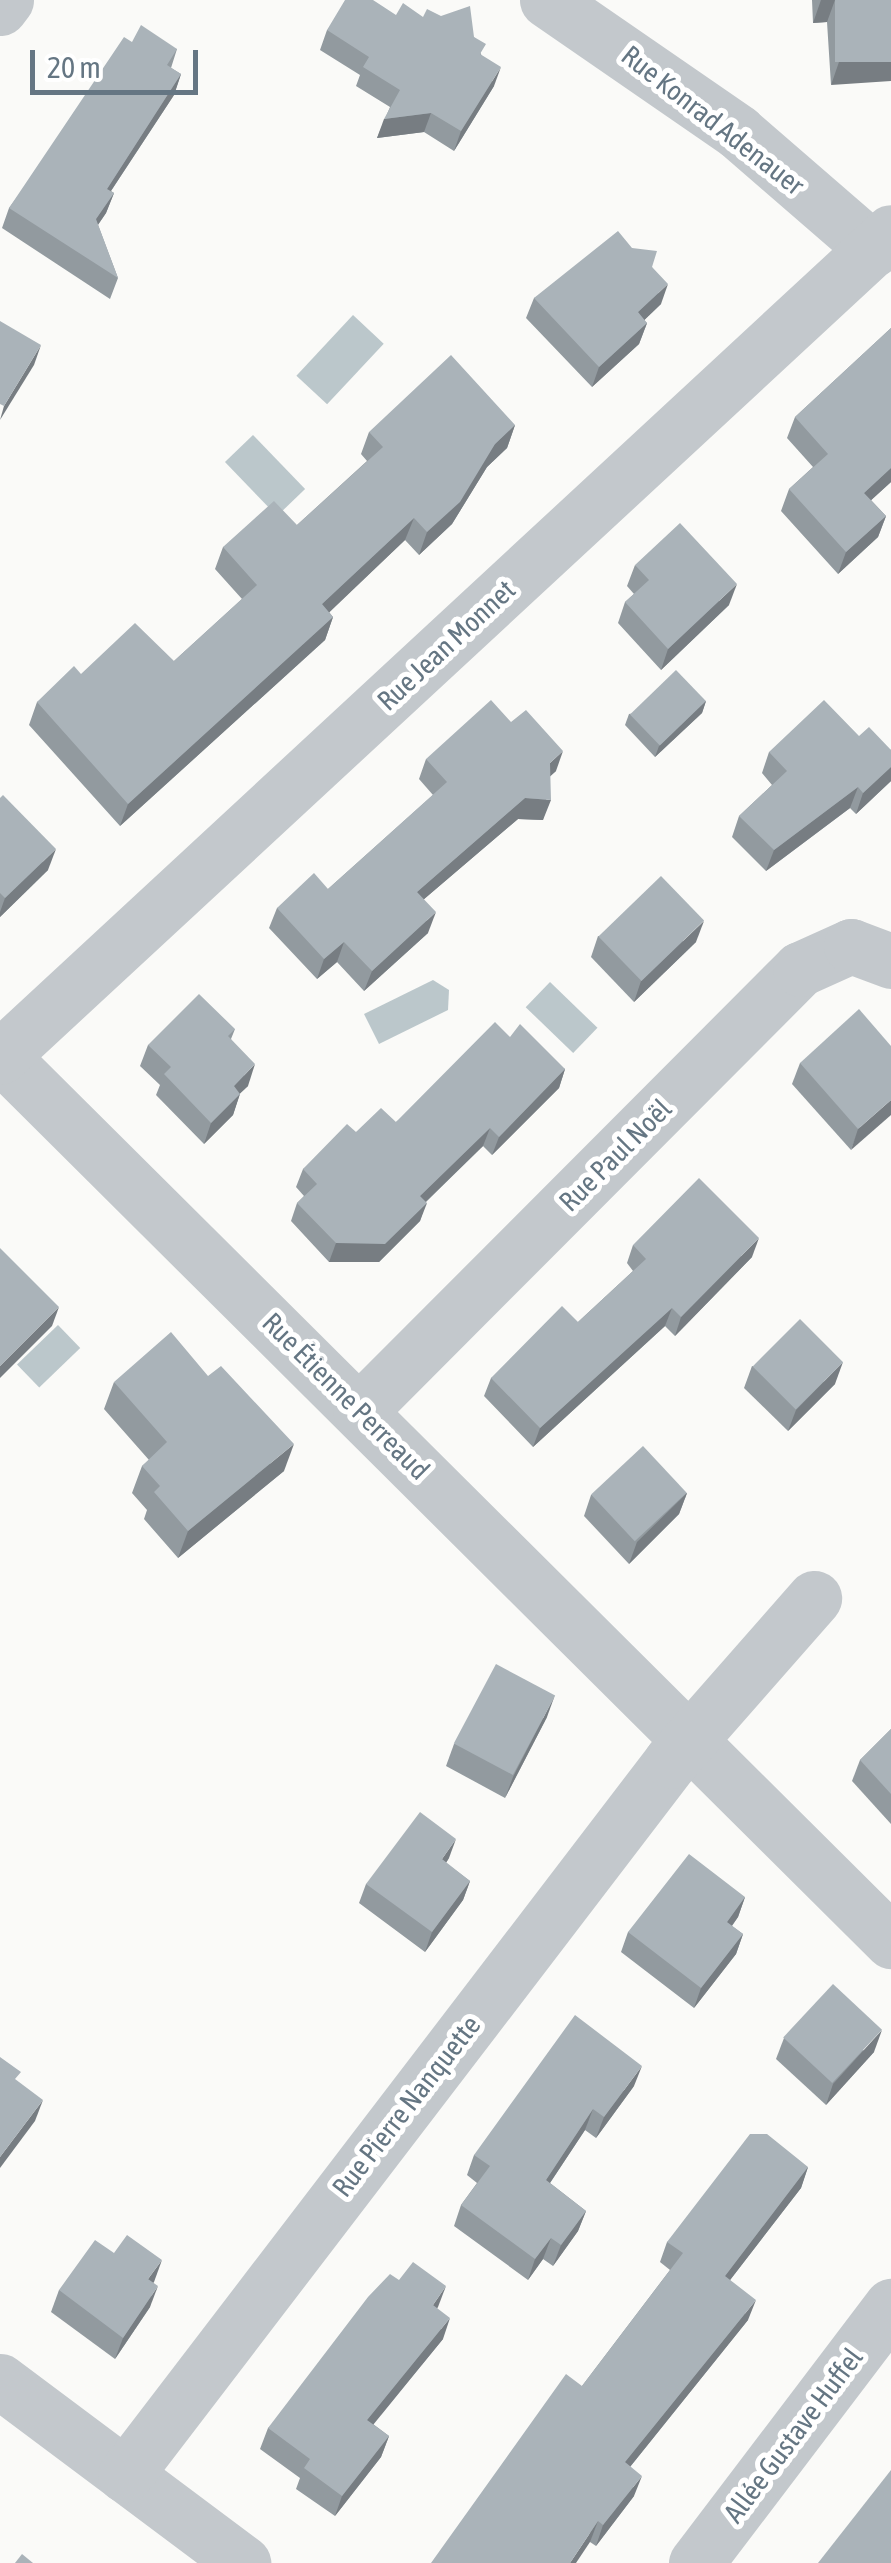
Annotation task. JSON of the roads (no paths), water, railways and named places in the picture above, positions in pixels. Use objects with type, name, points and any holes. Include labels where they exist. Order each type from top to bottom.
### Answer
[{"type":"street","points":[[0,8],[6,0]]},
{"type":"street","name":"Rue Konrad Adenauer","points":[[547,0],[738,132],[882,241]]},
{"type":"street","name":"Rue Jean Monnet","points":[[0,1056],[882,241]]},
{"type":"street","name":"Rue Paul Noël","points":[[360,1410],[800,969],[851,946],[891,961]]},
{"type":"street","name":"Rue Étienne Perreaud","points":[[0,1056],[891,1941]]},
{"type":"street","points":[[690,1740],[814,1598]]},
{"type":"street","name":"Rue Pierre Nanquette","points":[[125,2475],[690,1740]]},
{"type":"street","name":"Allée Gustave Huffel","points":[[696,2563],[891,2306]]},
{"type":"street","points":[[2,2386],[242,2563]]}]
